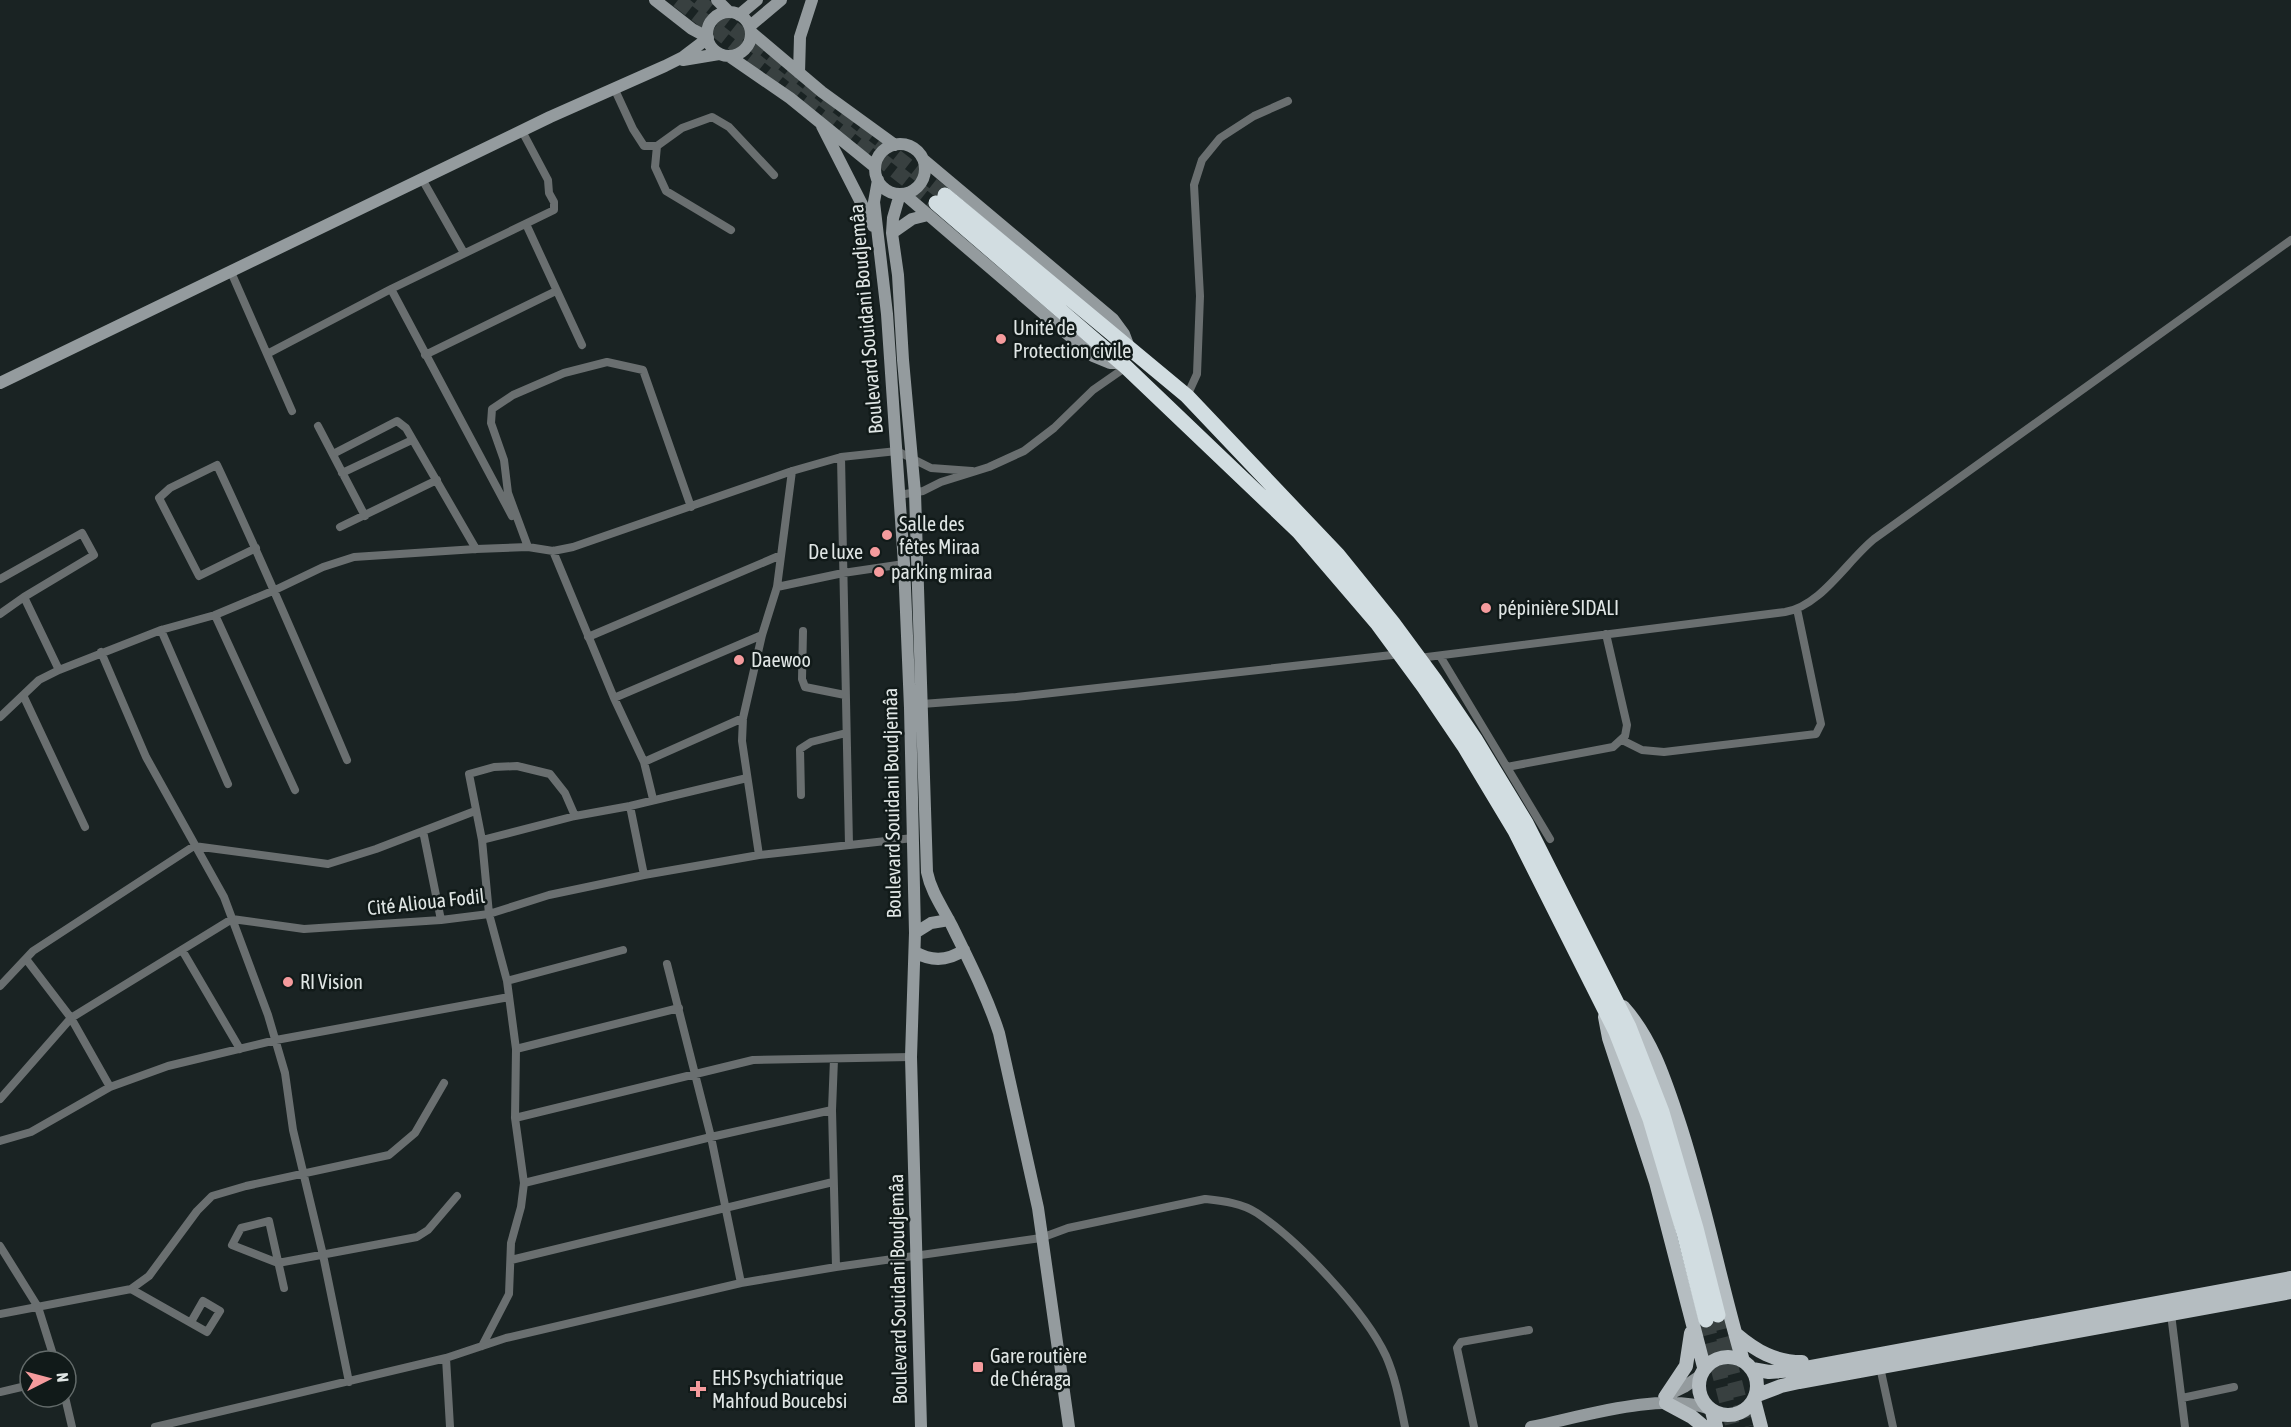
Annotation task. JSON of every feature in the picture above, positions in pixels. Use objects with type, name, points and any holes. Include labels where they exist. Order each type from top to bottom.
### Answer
[{"type":"highway","points":[[936,204],[1126,360],[1299,532],[1352,591],[1401,654],[1464,746],[1505,814],[1609,1002]]},
{"type":"highway","points":[[1126,360],[1187,396],[1338,555],[1419,658],[1475,739],[1526,823],[1609,1002],[1650,1119],[1684,1233],[1705,1320]]},
{"type":"main road","points":[[655,0],[692,29],[708,38]]},
{"type":"main road","points":[[717,0],[799,74],[895,145]]},
{"type":"main road","points":[[757,0],[734,13],[719,15],[711,22],[708,38],[710,45],[819,120],[877,173],[885,189],[936,204]]},
{"type":"main road","points":[[665,66],[696,57],[739,54],[747,47],[750,29],[781,0]]},
{"type":"main road","points":[[799,74],[800,37],[812,0]]},
{"type":"main road","points":[[0,383],[522,131],[665,66],[683,57],[708,38]]},
{"type":"main road","points":[[819,120],[878,237]]},
{"type":"main road","points":[[877,173],[880,155],[884,150],[902,144],[915,149],[924,160],[1113,319],[1124,334],[1126,360]]},
{"type":"main road","points":[[902,194],[910,193],[920,185],[925,173],[924,160]]},
{"type":"main road","name":"Boulevard Souidani Boudjemâa","points":[[877,173],[874,196],[886,304],[904,564],[915,933],[911,1057],[921,1427]]},
{"type":"main road","name":"Boulevard Souidani Boudjemâa","points":[[902,194],[893,219],[892,232],[915,493],[927,872],[934,893],[949,920]]},
{"type":"main road","points":[[892,232],[936,204]]},
{"type":"main road","points":[[915,933],[931,923],[949,920],[999,1033],[1038,1208],[1069,1427]]},
{"type":"main road","points":[[915,952],[928,958],[944,959],[964,950]]},
{"type":"main road","points":[[1609,1002],[1644,1035],[1671,1098],[1692,1163],[1736,1334],[1757,1385],[1754,1398],[1761,1427]]},
{"type":"main road","points":[[1666,1400],[1684,1388],[1718,1358],[1735,1357],[1747,1365],[1778,1372],[2291,1278]]},
{"type":"main road","points":[[1531,1427],[1666,1400],[1690,1403],[1721,1414],[1740,1413],[1754,1398],[1790,1384],[2291,1292]]},
{"type":"main road","points":[[1705,1320],[1700,1390],[1711,1410],[1716,1427]]},
{"type":"main road","points":[[1666,1400],[1686,1366],[1705,1320]]},
{"type":"main road","points":[[1736,1334],[1757,1351],[1778,1360],[1834,1362]]},
{"type":"main road","points":[[1666,1400],[1704,1427]]},
{"type":"street","points":[[615,90],[633,129],[644,146],[657,146],[682,129],[712,117],[729,127],[774,175]]},
{"type":"street","points":[[1187,396],[1197,375],[1200,296],[1194,185],[1202,160],[1220,138],[1254,116],[1288,101]]},
{"type":"street","points":[[267,354],[391,289],[554,210],[548,180],[522,131]]},
{"type":"street","points":[[657,146],[655,167],[666,191],[731,230]]},
{"type":"street","points":[[422,179],[464,253]]},
{"type":"street","points":[[526,224],[582,345]]},
{"type":"street","points":[[1419,658],[1797,609],[1818,596],[1874,539],[2291,240]]},
{"type":"street","points":[[231,272],[291,411]]},
{"type":"street","points":[[391,289],[528,547]]},
{"type":"street","points":[[425,355],[556,291]]},
{"type":"street","points":[[899,495],[926,490],[941,482],[1007,460],[1032,446],[1126,360]]},
{"type":"street","points":[[528,547],[508,493],[504,460],[491,423],[492,409],[513,394],[564,373],[607,362],[643,369],[691,507]]},
{"type":"street","points":[[333,454],[397,421],[406,428],[476,549]]},
{"type":"street","points":[[318,426],[365,516]]},
{"type":"street","points":[[342,473],[412,440]]},
{"type":"street","points":[[0,717],[39,680],[59,670],[160,630],[216,615],[323,567],[354,557],[528,547],[553,551],[593,541],[792,471],[842,457],[897,451],[938,469],[972,471]]},
{"type":"street","points":[[842,457],[849,845]]},
{"type":"street","points":[[256,548],[199,576],[159,498],[170,488],[217,465],[256,548],[275,590],[347,760]]},
{"type":"street","points":[[759,855],[742,741],[742,718],[762,635],[777,587],[792,471]]},
{"type":"street","points":[[340,526],[437,480]]},
{"type":"street","points":[[0,579],[82,533],[94,555],[0,614]]},
{"type":"street","points":[[553,551],[614,698],[644,762],[653,799]]},
{"type":"street","points":[[588,637],[781,555]]},
{"type":"street","points":[[777,587],[843,573],[904,564]]},
{"type":"street","points":[[24,597],[59,670]]},
{"type":"street","points":[[1622,740],[1642,750],[1664,752],[1816,734],[1821,724],[1797,609]]},
{"type":"street","points":[[216,615],[295,790]]},
{"type":"street","points":[[160,630],[228,784]]},
{"type":"street","points":[[803,631],[802,679],[805,687],[846,695]]},
{"type":"street","points":[[1507,766],[1613,747],[1622,740],[1627,725],[1606,633]]},
{"type":"street","points":[[614,698],[762,635]]},
{"type":"street","points":[[101,652],[146,757],[224,897],[276,1040],[285,1073],[302,1174],[323,1255],[349,1382]]},
{"type":"street","points":[[922,704],[1016,697],[1401,654]]},
{"type":"street","points":[[1440,656],[1550,840]]},
{"type":"street","points":[[23,695],[85,827]]},
{"type":"street","points":[[644,762],[742,718]]},
{"type":"street","points":[[801,795],[800,749],[811,742],[846,733]]},
{"type":"street","points":[[482,1346],[509,1294],[511,1243],[521,1208],[524,1183],[515,1118],[516,1049],[507,981],[489,914],[482,840],[469,774],[495,767],[517,766],[550,774],[565,793],[575,816]]},
{"type":"street","points":[[482,840],[575,816],[630,806],[747,778]]},
{"type":"street","points":[[630,806],[644,875]]},
{"type":"street","points":[[0,986],[33,951],[194,846],[328,864],[476,811]]},
{"type":"street","points":[[423,831],[441,920]]},
{"type":"street","name":"Cité Alioua Fodil","points":[[232,919],[304,928],[441,920],[489,914],[549,895],[644,875],[759,855],[913,838]]},
{"type":"street","points":[[0,1099],[71,1018],[232,919]]},
{"type":"street","points":[[182,950],[240,1049]]},
{"type":"street","points":[[507,981],[623,950]]},
{"type":"street","points":[[26,958],[71,1018],[110,1087]]},
{"type":"street","points":[[667,964],[711,1137],[741,1283]]},
{"type":"street","points":[[0,1141],[31,1132],[110,1087],[168,1066],[276,1040],[509,997]]},
{"type":"street","points":[[516,1049],[679,1008]]},
{"type":"street","points":[[515,1118],[753,1060],[911,1057]]},
{"type":"street","points":[[834,1059],[832,1110],[836,1267]]},
{"type":"street","points":[[0,1314],[131,1289],[149,1276],[196,1211],[212,1196],[246,1186],[390,1155],[415,1133],[444,1083]]},
{"type":"street","points":[[524,1183],[832,1110]]},
{"type":"street","points":[[511,1260],[833,1182]]},
{"type":"street","points":[[284,1287],[278,1263],[269,1221],[241,1228],[232,1245],[278,1263],[417,1237],[428,1230],[457,1196]]},
{"type":"street","points":[[154,1427],[349,1382],[446,1358],[506,1338],[741,1283],[1041,1238],[1068,1228],[1205,1199],[1228,1201],[1256,1213],[1301,1249],[1335,1285],[1365,1322],[1386,1356],[1398,1391],[1405,1427]]},
{"type":"street","points":[[0,1246],[38,1307],[51,1349]]},
{"type":"street","points":[[131,1289],[191,1322]]},
{"type":"street","points":[[2170,1314],[2185,1427]]},
{"type":"street","points":[[1474,1427],[1458,1348],[1461,1342],[1529,1330]]},
{"type":"street","points":[[446,1358],[450,1427]]},
{"type":"street","points":[[1880,1367],[1893,1427]]},
{"type":"street","points":[[2182,1398],[2234,1387]]},
{"type":"street","points":[[0,1392],[18,1388]]},
{"type":"street","points":[[68,1409],[72,1427]]},
{"type":"tunnel","points":[[678,0],[936,203]]},
{"type":"tunnel","points":[[697,0],[945,195]]},
{"type":"tunnel","points":[[1718,1315],[1746,1427]]},
{"type":"tunnel","points":[[1706,1320],[1733,1427]]},
{"type":"place","name":"Unité de Protection civile","points":[[1001,339]]},
{"type":"place","name":"Salle des fêtes Miraa","points":[[887,535]]},
{"type":"place","name":"De luxe","points":[[875,552]]},
{"type":"place","name":"parking miraa","points":[[879,572]]},
{"type":"place","name":"pépinière SIDALI","points":[[1486,608]]},
{"type":"place","name":"Daewoo","points":[[739,660]]},
{"type":"place","name":"RI Vision","points":[[288,982]]},
{"type":"place","name":"Gare routière de Chéraga","points":[[978,1367]]},
{"type":"place","name":"EHS Psychiatrique Mahfoud Boucebsi","points":[[698,1389]]}]
